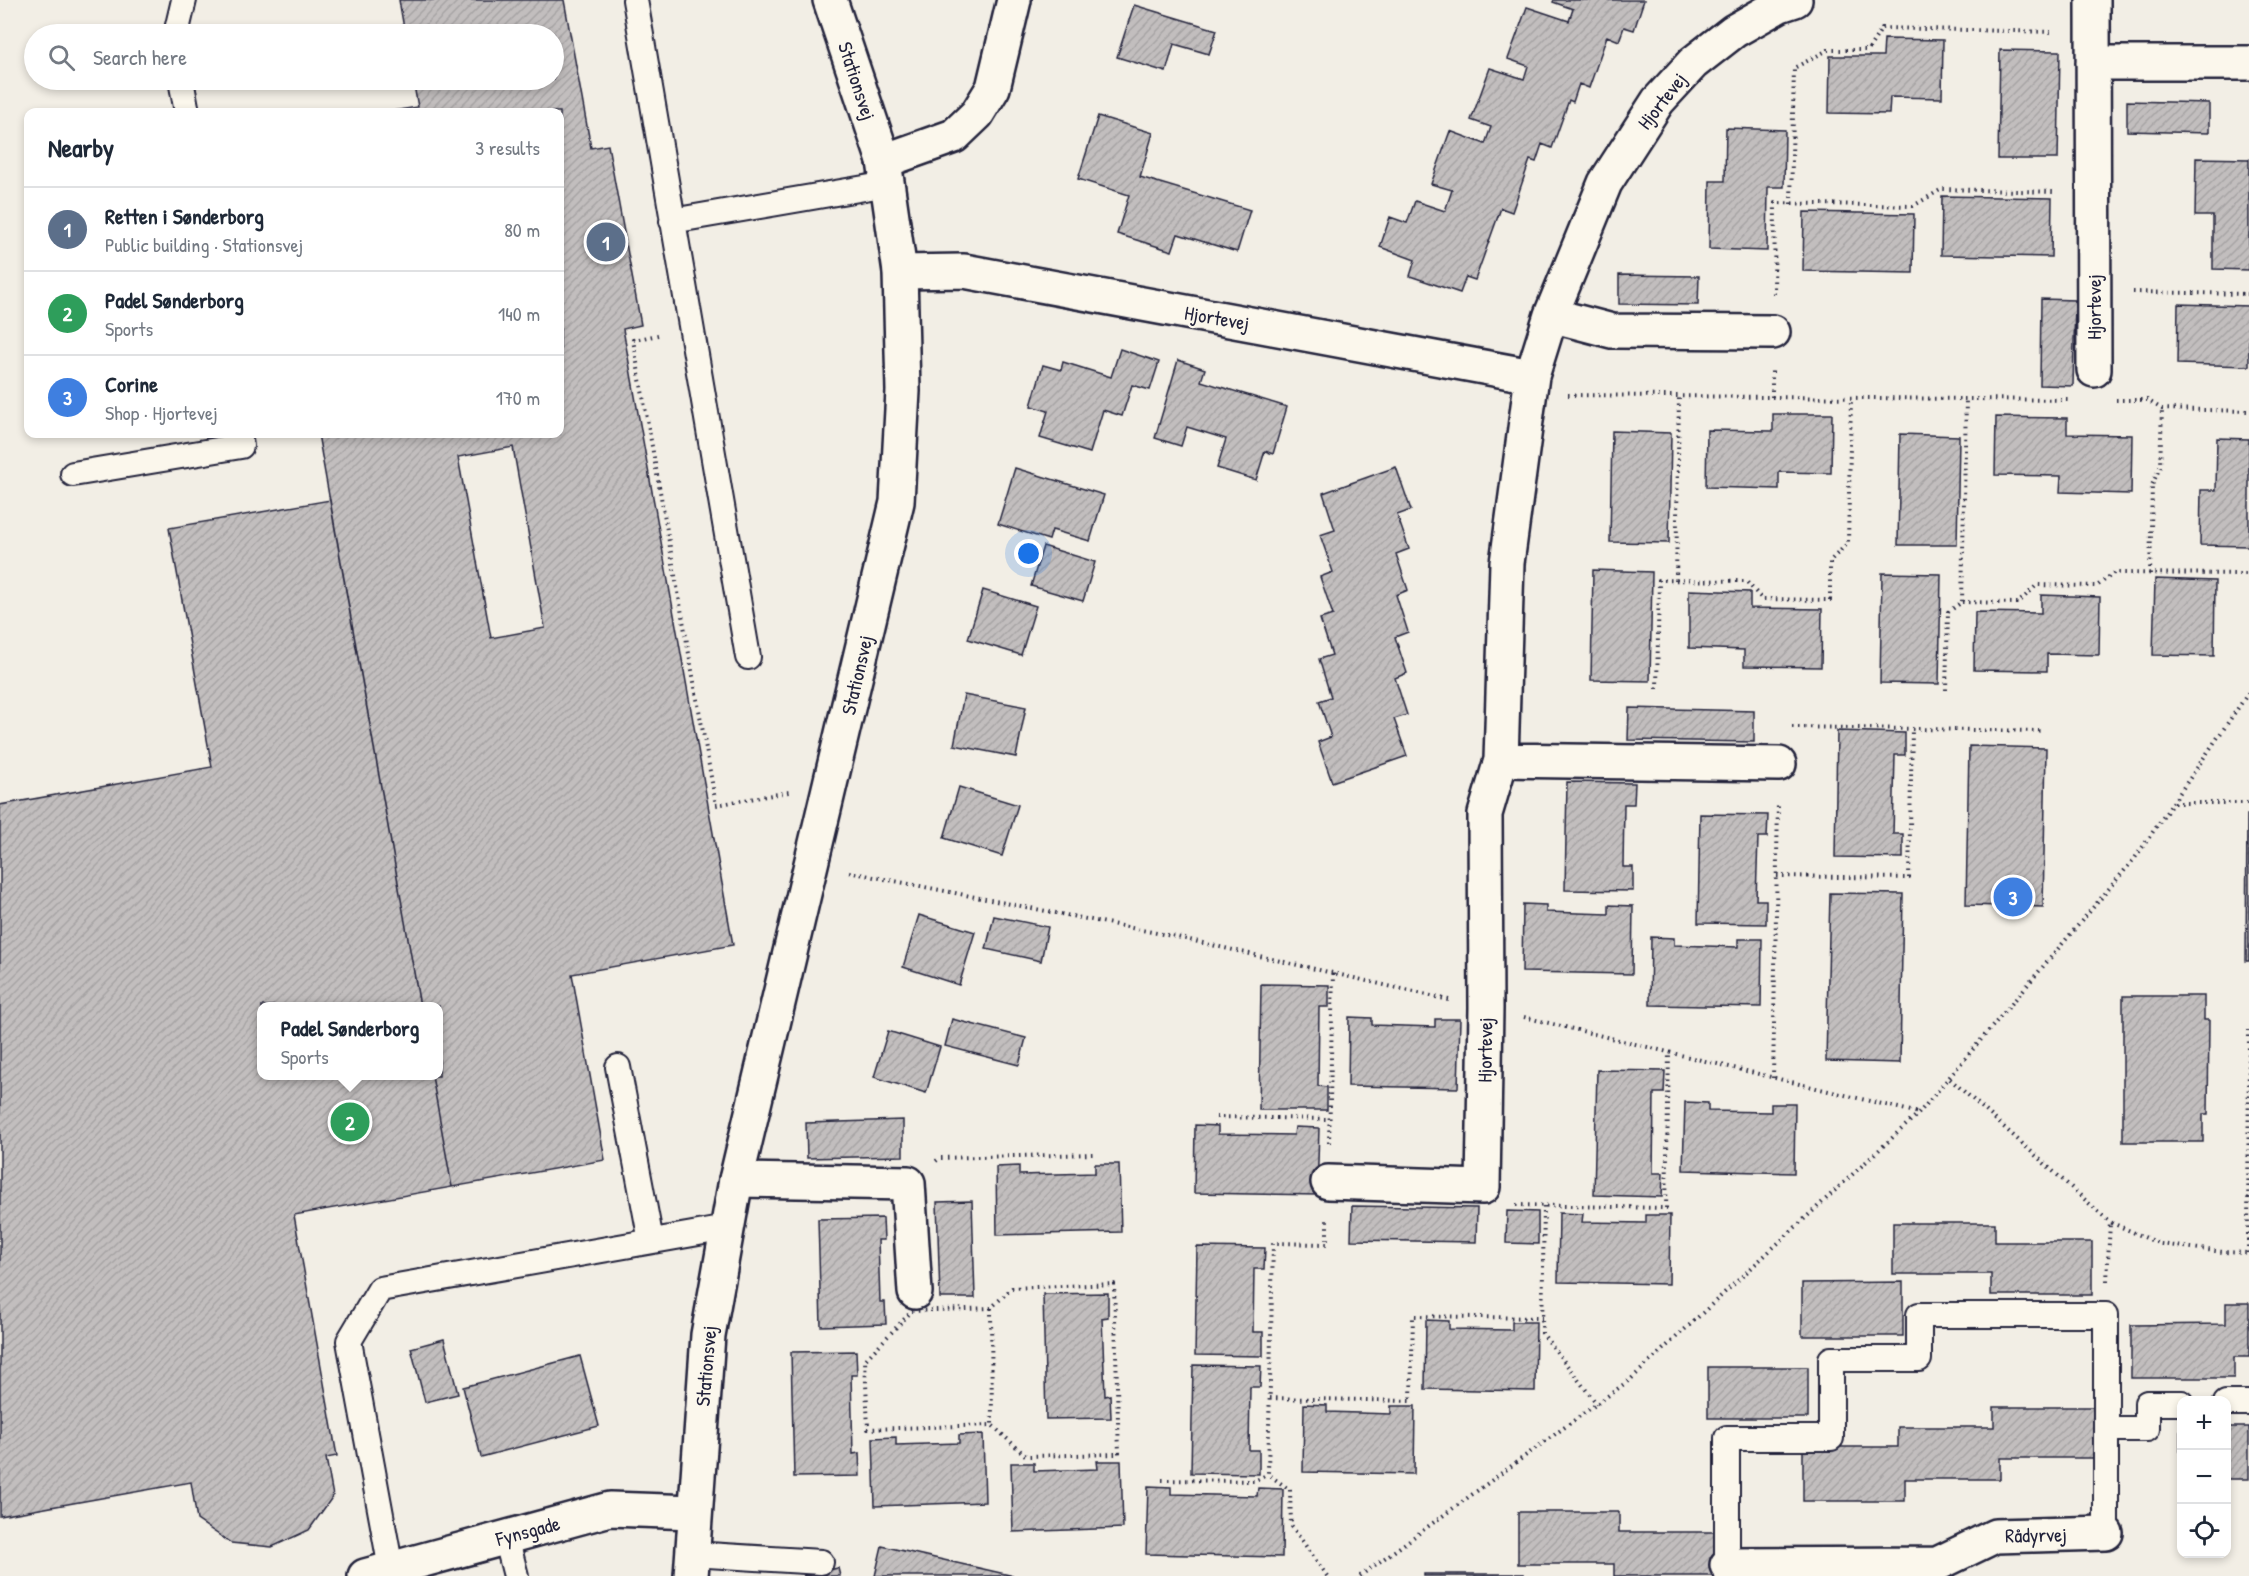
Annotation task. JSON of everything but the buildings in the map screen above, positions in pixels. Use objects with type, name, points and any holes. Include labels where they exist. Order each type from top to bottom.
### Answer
[{"type":"street","name":"Stationsvej","points":[[692,1565],[708,1335],[736,1180],[897,502],[903,391],[900,272],[886,172],[830,0]]},
{"type":"street","points":[[886,172],[954,136],[977,114],[993,88],[1014,0]]},
{"type":"street","name":"Hjortevej","points":[[1483,1187],[1486,1008],[1485,814],[1501,760],[1507,563],[1532,385],[1551,315],[1605,183],[1658,101],[1693,63],[1734,31],[1780,5],[1795,0]]},
{"type":"street","name":"Hjortevej","points":[[2093,0],[2094,370]]},
{"type":"street","points":[[2093,48],[2249,63]]},
{"type":"street","name":"Hjortevej","points":[[900,272],[963,271],[1532,385]]},
{"type":"street","points":[[1551,315],[1612,331],[1773,332]]},
{"type":"street","points":[[1501,760],[1779,764]]},
{"type":"street","points":[[736,1180],[908,1183],[915,1292]]},
{"type":"street","points":[[1328,1182],[1483,1187]]},
{"type":"street","name":"Fynsgade","points":[[378,1573],[610,1509],[694,1512]]},
{"type":"street","name":"Rådyrvej","points":[[1727,1570],[1938,1570],[1995,1536],[2106,1533]]},
{"type":"lane","points":[[178,24],[184,0]]},
{"type":"lane","points":[[635,0],[747,657]]},
{"type":"lane","points":[[183,90],[185,108]]},
{"type":"lane","points":[[672,221],[886,172]]},
{"type":"lane","points":[[73,474],[241,446],[240,438]]},
{"type":"lane","points":[[618,1067],[651,1241]]},
{"type":"lane","points":[[378,1573],[349,1341],[380,1289],[727,1228]]},
{"type":"lane","points":[[1727,1570],[1727,1438],[1832,1438],[1832,1359],[1919,1359],[1919,1315],[2106,1315],[2106,1533]]},
{"type":"lane","points":[[2106,1429],[2147,1429],[2147,1403],[2177,1403]]},
{"type":"lane","points":[[2231,1403],[2249,1403]]},
{"type":"lane","points":[[506,1537],[516,1576]]},
{"type":"lane","name":"Stationsvej","points":[[692,1565],[821,1562]]},
{"type":"path","points":[[1791,204],[1794,68],[1827,50],[1869,50],[1882,28],[2093,48]]},
{"type":"path","points":[[1772,397],[1775,203],[1913,206],[1942,189],[2094,193]]},
{"type":"path","points":[[2094,291],[2249,294]]},
{"type":"path","points":[[691,329],[633,340],[717,805],[831,785]]},
{"type":"path","points":[[1532,385],[1679,396],[2071,400]]},
{"type":"path","points":[[1676,580],[1679,396]]},
{"type":"path","points":[[1657,689],[1659,580],[1746,581],[1762,599],[1830,600],[1830,561],[1848,543],[1851,398]]},
{"type":"path","points":[[1962,602],[1966,399]]},
{"type":"path","points":[[2105,400],[2146,400],[2162,409],[2249,411]]},
{"type":"path","points":[[2150,574],[2152,485],[2160,467],[2162,409]]},
{"type":"path","points":[[1946,690],[1948,612],[1962,602],[2018,603],[2037,585],[2097,585],[2114,573],[2249,574]]},
{"type":"path","points":[[1360,1576],[1631,1379],[1919,1113],[2135,858],[2249,692]]},
{"type":"path","points":[[1773,1078],[1779,726],[2040,731]]},
{"type":"path","points":[[1777,876],[1909,878],[1912,729]]},
{"type":"path","points":[[2173,803],[2249,803]]},
{"type":"path","points":[[812,865],[1177,937],[1486,1008],[1919,1113]]},
{"type":"path","points":[[1268,1474],[1273,1243],[1327,1244],[1333,973]]},
{"type":"path","points":[[1950,1079],[2110,1222],[2160,1244],[2248,1253],[2249,1030]]},
{"type":"path","points":[[1483,1187],[1515,1205],[1666,1208],[1669,1053]]},
{"type":"path","points":[[1216,1117],[1330,1119]]},
{"type":"path","points":[[908,1183],[940,1158],[1094,1154]]},
{"type":"path","points":[[1544,1206],[1542,1333],[1597,1404]]},
{"type":"path","points":[[2106,1315],[2110,1222]]},
{"type":"path","points":[[1114,1284],[1119,1454],[1026,1456],[992,1425],[868,1429],[865,1360],[912,1311],[991,1308],[1012,1288],[1114,1284]]},
{"type":"path","points":[[991,1308],[992,1425]]},
{"type":"path","points":[[1270,1398],[1411,1401],[1413,1316],[1542,1318]]},
{"type":"path","points":[[1162,1480],[1256,1481],[1268,1474]]},
{"type":"path","points":[[1268,1474],[1290,1490],[1291,1526],[1327,1576]]},
{"type":"place","name":"Retten i Sønderborg","points":[[606,242]]},
{"type":"place","name":"Corine","points":[[2013,897]]},
{"type":"place","name":"Padel Sønderborg","points":[[350,1122]]}]
